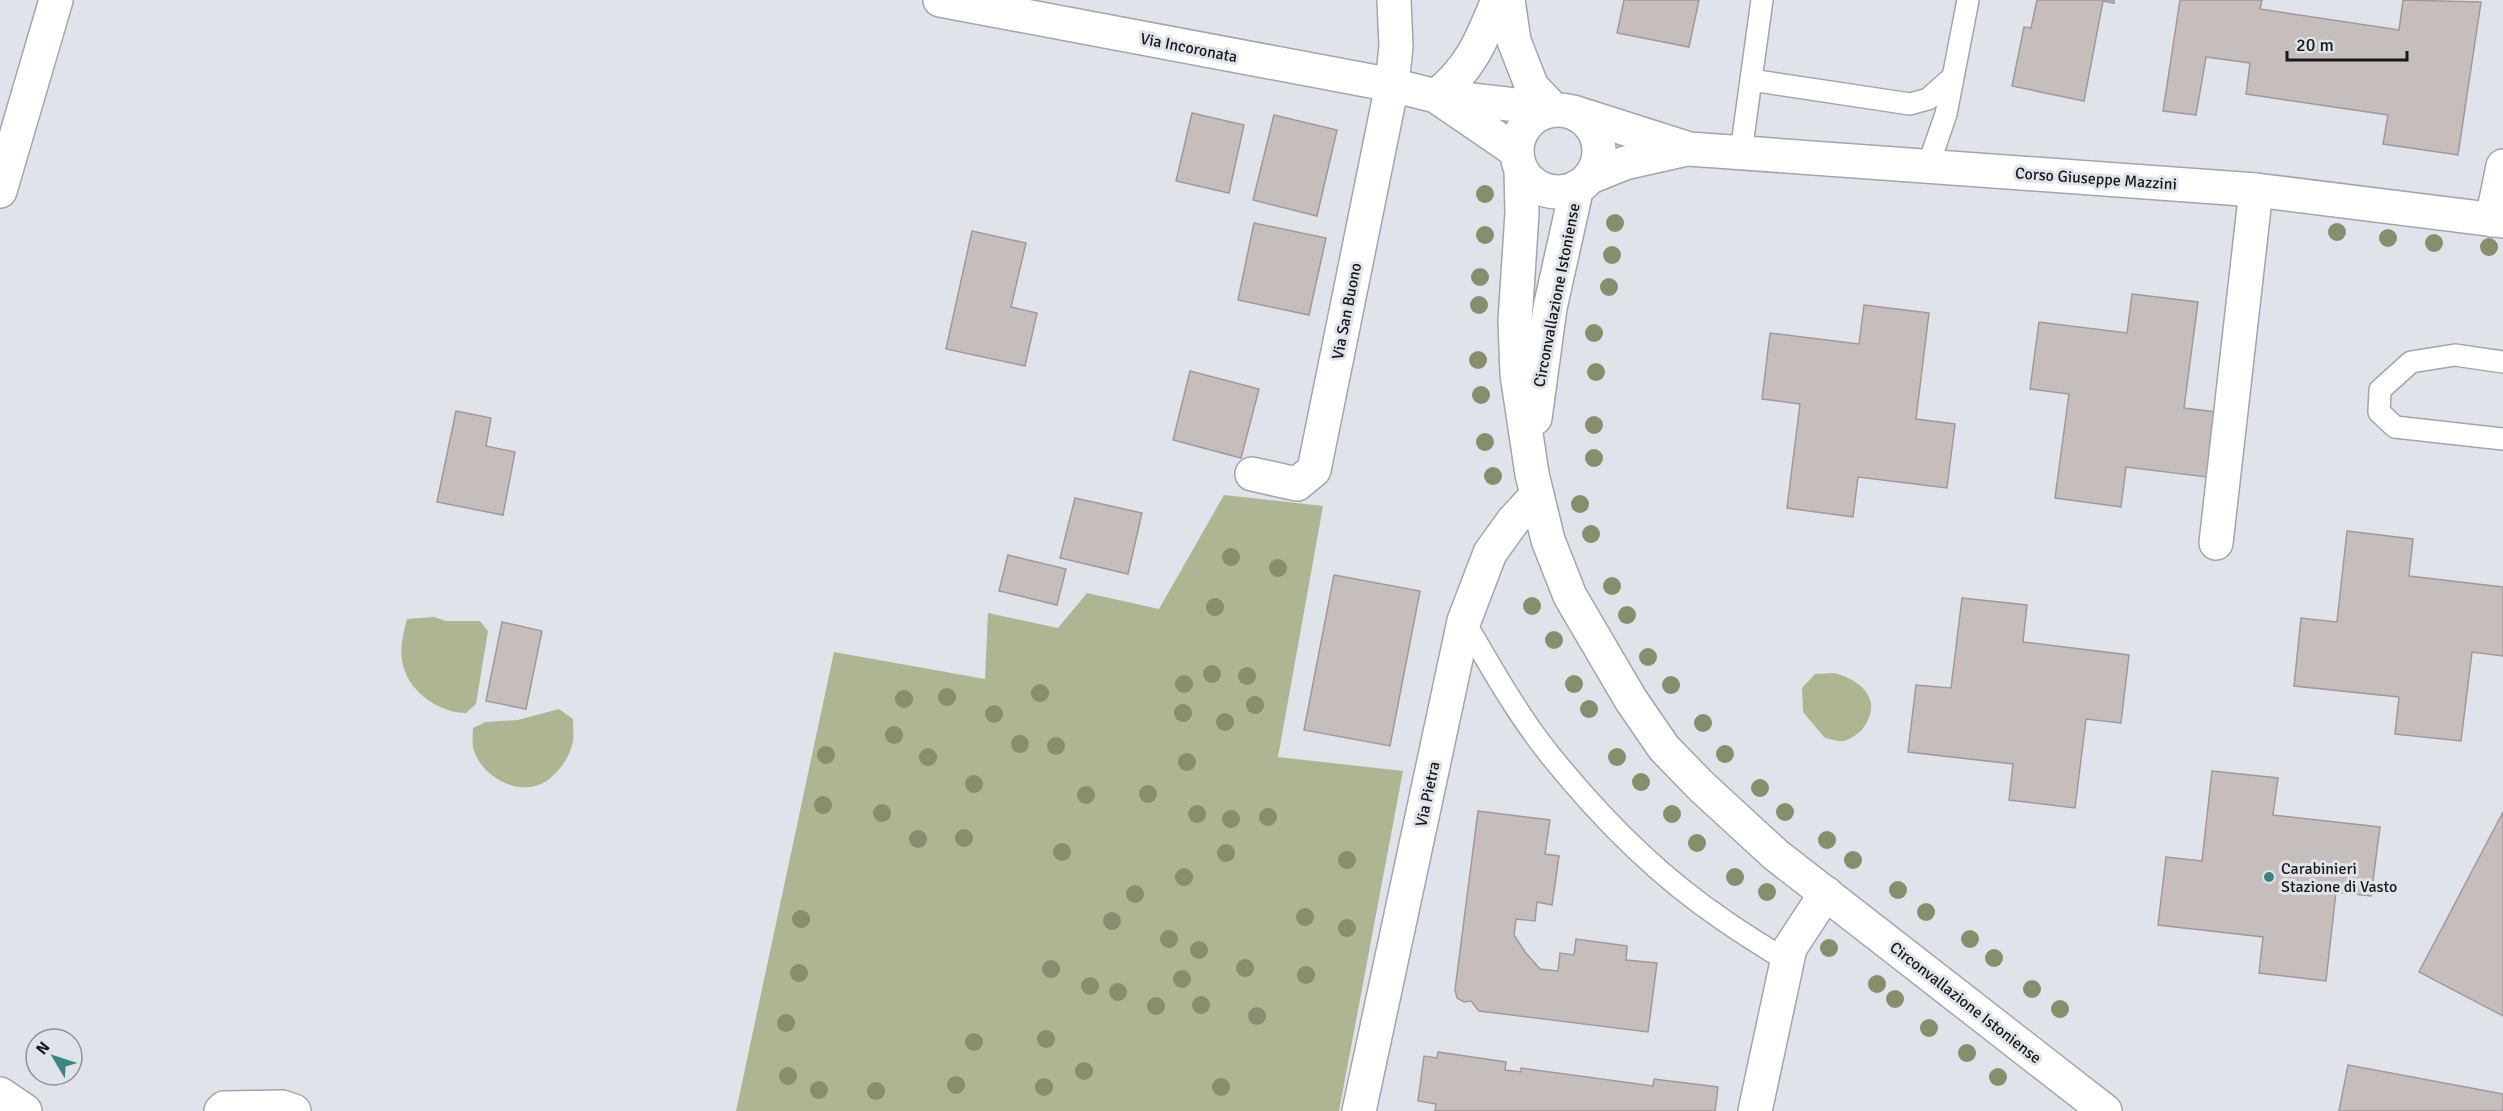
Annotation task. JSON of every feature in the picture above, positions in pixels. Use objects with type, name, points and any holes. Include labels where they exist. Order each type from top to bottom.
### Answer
[{"type":"main road","points":[[0,191],[56,0]]},
{"type":"main road","name":"Via Incoronata","points":[[940,0],[1392,85],[1436,96],[1563,111]]},
{"type":"main road","points":[[1392,85],[1396,46],[1394,0]]},
{"type":"main road","points":[[1436,96],[1464,71],[1479,45],[1498,0]]},
{"type":"main road","name":"Corso Giuseppe Mazzini","points":[[1508,0],[1515,41],[1532,87],[1563,111],[1689,148],[2256,190],[2498,220]]},
{"type":"main road","name":"Via San Buono","points":[[1252,474],[1297,484],[1314,470],[1392,85]]},
{"type":"main road","name":"Via Incoronata","points":[[1436,96],[1519,161]]},
{"type":"main road","points":[[1563,111],[1584,118],[1598,140],[1599,153],[1583,182],[1565,192],[1551,192],[1540,189],[1529,181],[1519,161],[1523,128],[1541,112],[1563,111]]},
{"type":"main road","name":"Corso Giuseppe Mazzini","points":[[1583,182],[1625,164],[1689,148]]},
{"type":"main road","name":"Circonvallazione Istoniense","points":[[1519,161],[1522,213],[1515,321],[1517,374],[1535,484],[1548,540],[1570,596],[1631,700],[1664,748],[1702,787],[1776,855],[2106,1111]]},
{"type":"main road","points":[[2498,220],[2503,166]]},
{"type":"main road","name":"Circonvallazione Istoniense","points":[[1535,484],[1536,402],[1550,308],[1583,182]]},
{"type":"main road","points":[[2216,543],[2256,190]]},
{"type":"main road","name":"Via Pietra","points":[[1359,1111],[1464,621],[1490,553],[1535,484]]},
{"type":"main road","points":[[1755,1111],[1790,948],[1826,893]]},
{"type":"main road","points":[[0,1094],[25,1111]]},
{"type":"main road","points":[[221,1111],[224,1108],[282,1107],[294,1111]]},
{"type":"lane","points":[[1740,152],[1762,0]]},
{"type":"lane","points":[[1928,166],[1946,114],[1968,0]]},
{"type":"lane","points":[[1751,80],[1910,104],[1928,99],[1953,77]]},
{"type":"lane","points":[[2503,362],[2455,355],[2411,362],[2380,390],[2379,412],[2395,427],[2503,439]]},
{"type":"lane","points":[[1464,621],[1504,690],[1550,754],[1601,814],[1676,883],[1720,918],[1787,961]]},
{"type":"green space","points":[[1224,495],[1323,506],[1278,757],[1403,771],[1339,1111],[736,1111],[834,652],[985,679],[988,613],[1058,628],[1087,593],[1159,609]]},
{"type":"green space","points":[[434,617],[446,621],[480,621],[488,631],[476,704],[466,713],[436,705],[419,692],[406,675],[401,648],[407,619]]},
{"type":"green space","points":[[1834,673],[1853,680],[1870,699],[1871,708],[1864,727],[1856,735],[1844,741],[1825,738],[1803,712],[1802,688],[1815,674]]},
{"type":"green space","points":[[559,709],[573,719],[573,743],[563,765],[543,783],[533,787],[522,787],[500,781],[483,766],[477,757],[473,747],[473,728],[486,722],[518,720]]},
{"type":"building","points":[[1624,0],[1699,0],[1689,47],[1617,33]]},
{"type":"building","points":[[2037,0],[2114,0],[2114,3],[2103,1],[2084,101],[2012,86],[2024,27],[2031,28]]},
{"type":"building","points":[[2180,0],[2262,0],[2260,9],[2399,30],[2403,0],[2481,2],[2458,155],[2383,144],[2388,115],[2246,94],[2250,63],[2206,57],[2196,115],[2163,111]]},
{"type":"building","points":[[1192,113],[1244,125],[1229,193],[1176,181]]},
{"type":"building","points":[[1274,115],[1337,130],[1317,216],[1253,200]]},
{"type":"building","points":[[1254,223],[1326,238],[1309,315],[1238,300]]},
{"type":"building","points":[[972,231],[1026,243],[1011,307],[1037,313],[1025,366],[946,349]]},
{"type":"building","points":[[2132,294],[2198,302],[2184,408],[2224,413],[2215,478],[2126,467],[2121,507],[2055,498],[2069,394],[2030,389],[2039,322],[2127,333]]},
{"type":"building","points":[[1864,305],[1929,313],[1916,419],[1955,424],[1947,488],[1858,477],[1853,517],[1787,508],[1800,404],[1762,399],[1770,333],[1859,344]]},
{"type":"building","points":[[1190,371],[1259,389],[1241,458],[1173,440]]},
{"type":"building","points":[[456,411],[491,418],[486,446],[515,452],[503,515],[437,502]]},
{"type":"building","points":[[1075,498],[1142,513],[1128,574],[1060,558]]},
{"type":"building","points":[[2347,531],[2413,539],[2409,576],[2503,587],[2503,656],[2472,652],[2461,741],[2395,734],[2399,697],[2294,686],[2301,618],[2337,622]]},
{"type":"building","points":[[1008,555],[1066,569],[1057,605],[999,591]]},
{"type":"building","points":[[1334,575],[1420,591],[1390,746],[1304,730]]},
{"type":"building","points":[[1962,598],[2027,605],[2023,642],[2129,655],[2121,723],[2086,719],[2075,808],[2009,800],[2013,764],[1908,752],[1916,685],[1951,688]]},
{"type":"building","points":[[502,622],[542,631],[526,709],[486,701]]},
{"type":"building","name":"Carabinieri Stazione di Vasto","points":[[2212,771],[2278,778],[2273,815],[2380,827],[2371,896],[2336,892],[2326,981],[2259,973],[2263,937],[2158,925],[2166,857],[2202,861]]},
{"type":"building","points":[[1478,811],[1550,820],[1545,854],[1559,856],[1552,905],[1537,902],[1535,921],[1516,919],[1514,935],[1540,969],[1558,971],[1560,953],[1574,955],[1576,939],[1627,946],[1626,960],[1657,963],[1648,1032],[1479,1011],[1471,1001],[1464,1002],[1457,998],[1455,990]]},
{"type":"building","points":[[2503,812],[2503,1016],[2419,972]]},
{"type":"building","points":[[1438,1052],[1506,1062],[1505,1070],[1521,1072],[1521,1068],[1653,1086],[1654,1079],[1718,1087],[1715,1111],[1435,1111],[1436,1104],[1418,1101],[1424,1056],[1437,1058]]},
{"type":"building","points":[[2348,1065],[2503,1094],[2503,1111],[2339,1111]]},
{"type":"place","name":"Carabinieri Stazione di Vasto","points":[[2269,877]]}]
